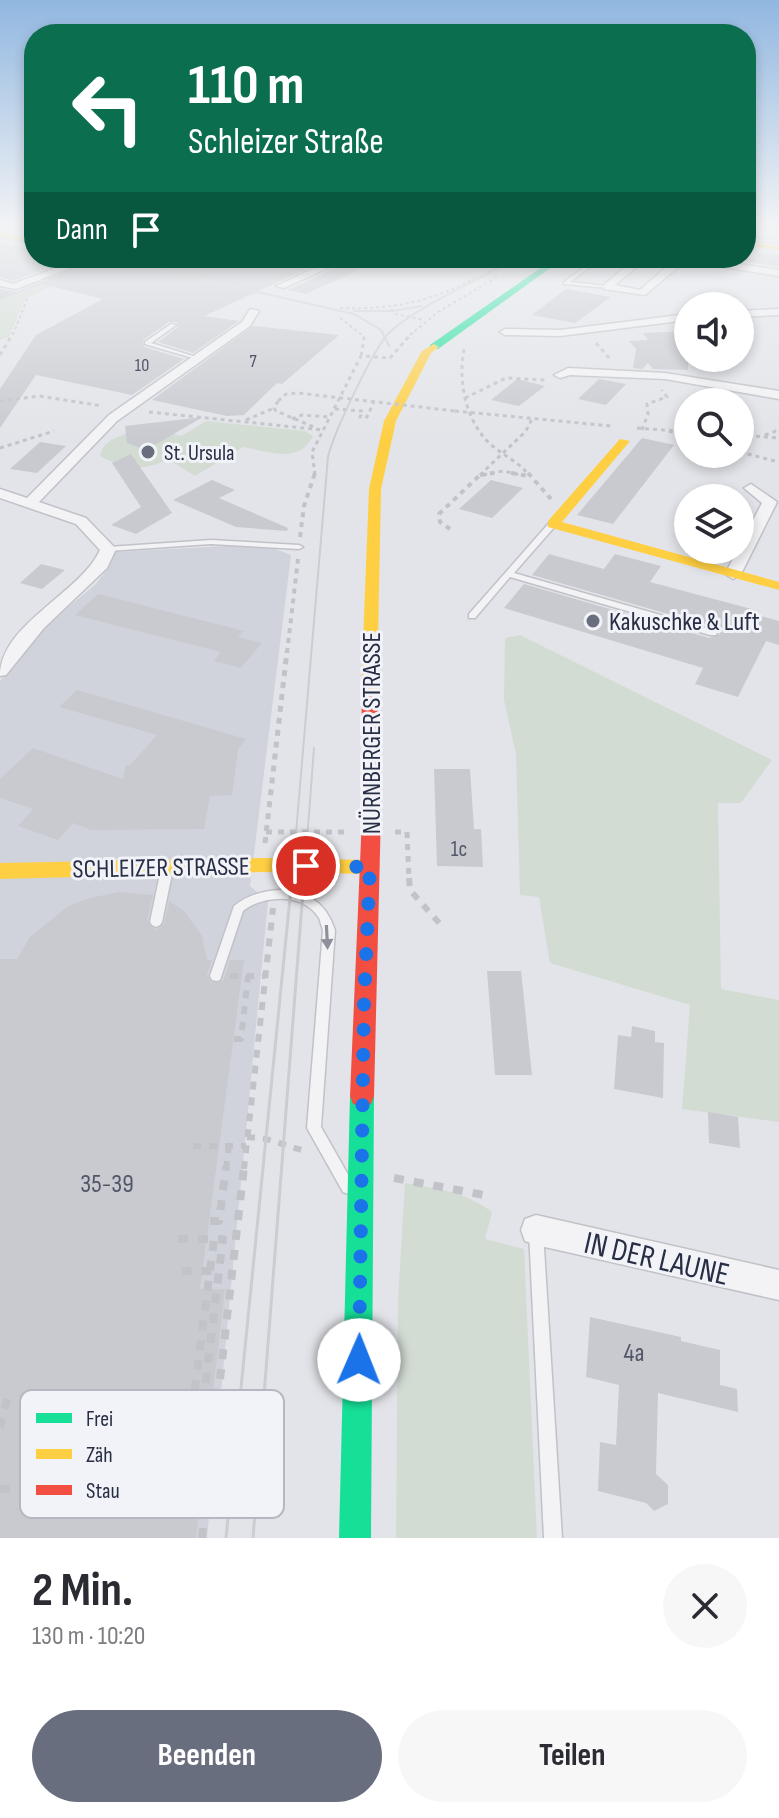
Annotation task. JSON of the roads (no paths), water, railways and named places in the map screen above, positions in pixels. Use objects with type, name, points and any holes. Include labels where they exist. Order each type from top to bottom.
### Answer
[{"type":"main road","points":[[427,351],[433,336],[446,323],[485,297]]},
{"type":"main road","name":"NÜRNBERGER STRASSE","points":[[355,1538],[364,1002],[373,770],[369,685],[375,489],[390,421],[427,351],[460,341],[513,297]]},
{"type":"main road","points":[[624,432],[557,518],[779,586]]},
{"type":"main road","name":"SCHLEIZER STRASSE","points":[[0,871],[262,865],[370,867]]},
{"type":"street","points":[[30,503],[125,408],[246,324],[254,311]]},
{"type":"street","points":[[754,313],[779,312]]},
{"type":"street","points":[[505,332],[560,333],[674,319]]},
{"type":"street","points":[[560,375],[568,371],[665,376],[779,395]]},
{"type":"street","points":[[754,490],[770,502],[754,533]]},
{"type":"street","points":[[0,493],[81,521],[108,549],[101,565],[38,624],[0,671]]},
{"type":"street","points":[[733,574],[738,564]]},
{"type":"street","name":"IN DER LAUNE","points":[[536,1230],[779,1285]]},
{"type":"lane","points":[[173,325],[147,343],[194,358]]},
{"type":"lane","points":[[472,616],[557,518]]},
{"type":"lane","points":[[108,549],[211,542],[299,547]]},
{"type":"lane","points":[[508,574],[713,633]]},
{"type":"lane","points":[[156,922],[168,867]]},
{"type":"lane","points":[[216,976],[238,909],[253,897],[303,897],[322,912],[329,930],[314,1128],[362,1211]]},
{"type":"lane","points":[[536,1230],[553,1538]]},
{"type":"tram line","points":[[278,297],[354,314],[381,330],[385,338]]},
{"type":"tram line","points":[[385,338],[400,324],[445,297]]},
{"type":"tram line","points":[[354,311],[393,311],[422,306]]},
{"type":"tram line","points":[[292,880],[328,457],[345,412],[385,338]]},
{"type":"tram line","points":[[385,338],[389,346]]},
{"type":"tram line","points":[[304,880],[314,748]]},
{"type":"tram line","points":[[241,1390],[292,878]]},
{"type":"tram line","points":[[264,1390],[304,878]]},
{"type":"tram line","points":[[226,1538],[228,1518]]},
{"type":"tram line","points":[[253,1538],[255,1518]]},
{"type":"place","name":"St. Ursula","points":[[148,452]]},
{"type":"place","name":"Kakuschke & Luft","points":[[593,621]]}]
